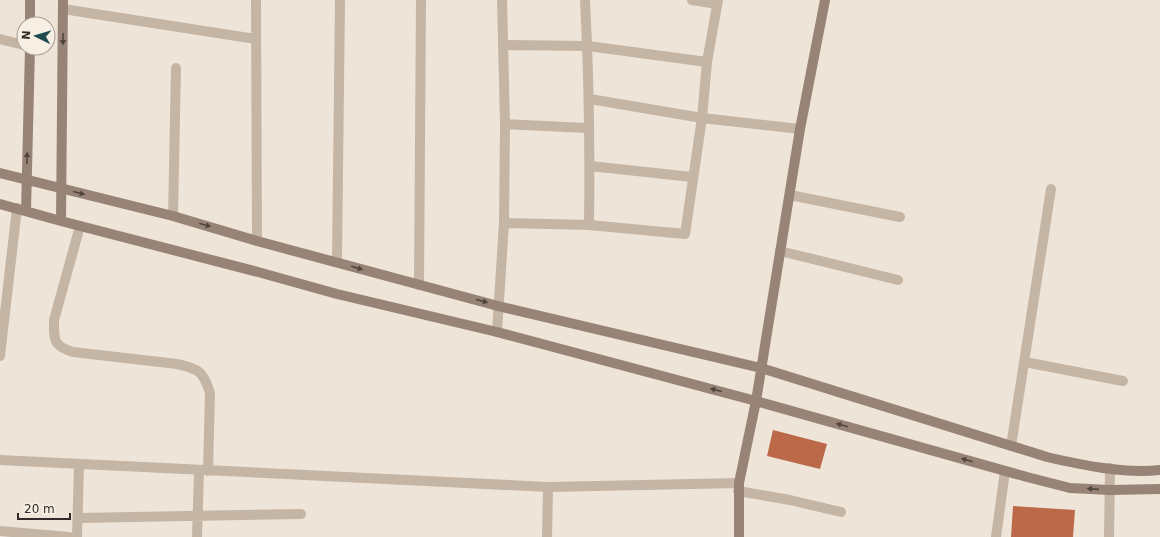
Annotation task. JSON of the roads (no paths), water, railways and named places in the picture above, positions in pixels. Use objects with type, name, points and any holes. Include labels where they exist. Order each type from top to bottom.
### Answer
[{"type":"main road","points":[[30,0],[30,16]]},
{"type":"main road","points":[[739,537],[738,487],[756,401],[800,129],[825,0]]},
{"type":"main road","points":[[61,221],[63,4]]},
{"type":"main road","points":[[21,209],[26,180],[30,56]]},
{"type":"main road","points":[[0,173],[173,216],[498,306],[761,368],[1012,446],[1073,463],[1146,472],[1160,470]]},
{"type":"main road","points":[[0,204],[337,294],[497,332],[756,401],[1070,488],[1110,490],[1160,489]]},
{"type":"street","points":[[256,0],[257,240]]},
{"type":"street","points":[[337,262],[340,0]]},
{"type":"street","points":[[419,285],[421,0]]},
{"type":"street","points":[[497,332],[504,223],[505,124],[502,0]]},
{"type":"street","points":[[585,0],[590,99],[588,128],[590,166],[589,225]]},
{"type":"street","points":[[504,223],[589,225],[685,234],[692,177],[702,118],[707,62],[717,2],[692,0]]},
{"type":"street","points":[[63,4],[256,39]]},
{"type":"street","points":[[0,39],[16,43]]},
{"type":"street","points":[[503,45],[588,46],[707,62]]},
{"type":"street","points":[[173,216],[176,68]]},
{"type":"street","points":[[590,99],[702,118],[800,129]]},
{"type":"street","points":[[505,124],[588,128]]},
{"type":"street","points":[[590,166],[692,177]]},
{"type":"street","points":[[1012,446],[1051,189]]},
{"type":"street","points":[[790,195],[900,217]]},
{"type":"street","points":[[0,356],[21,209]]},
{"type":"street","points":[[80,226],[54,320],[54,335],[56,344],[62,349],[73,352],[177,364],[192,367],[201,373],[210,393],[197,537]]},
{"type":"street","points":[[780,251],[898,280]]},
{"type":"street","points":[[1025,362],[1123,380]]},
{"type":"street","points":[[0,460],[548,487],[738,487],[841,512]]},
{"type":"street","points":[[77,537],[79,464]]},
{"type":"street","points":[[1109,537],[1110,468]]},
{"type":"street","points":[[996,537],[1005,471]]},
{"type":"street","points":[[547,537],[548,487]]},
{"type":"street","points":[[78,518],[301,514]]},
{"type":"street","points":[[0,530],[69,537]]}]
